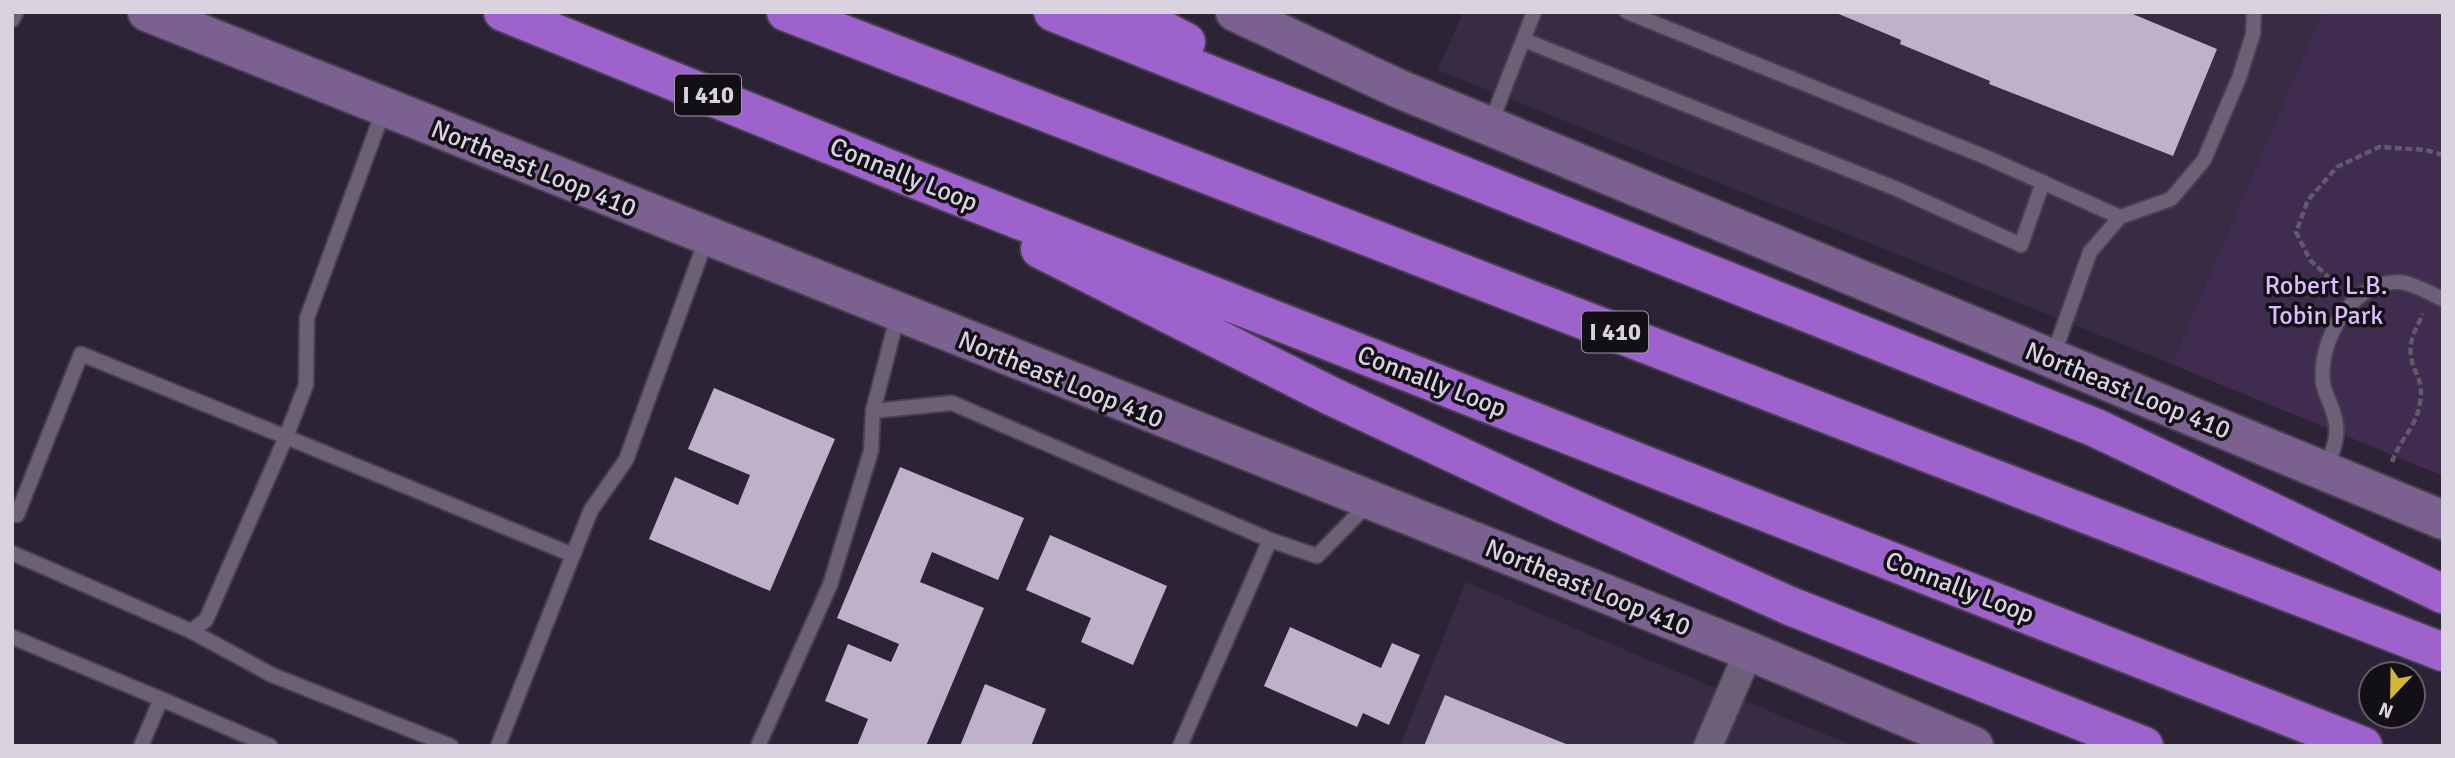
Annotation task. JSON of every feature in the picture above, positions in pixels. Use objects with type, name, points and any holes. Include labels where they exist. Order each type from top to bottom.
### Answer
[{"type":"highway","name":"Connally Loop","points":[[503,12],[912,178],[2363,746]]},
{"type":"highway","name":"I 410","points":[[786,12],[2443,652]]},
{"type":"highway","points":[[1053,12],[2096,428],[2443,594]]},
{"type":"highway","points":[[1129,12],[1461,176]]},
{"type":"highway","points":[[912,178],[1083,273],[1331,396],[1564,505],[1790,606],[2144,746]]},
{"type":"main road","name":"Northeast Loop 410","points":[[147,12],[898,314],[1749,651],[1974,746]]},
{"type":"main road","name":"Northeast Loop 410","points":[[1235,12],[1396,88],[2443,520]]},
{"type":"street","points":[[1708,746],[1749,651]]},
{"type":"lane","points":[[12,20],[16,12]]},
{"type":"lane","points":[[1490,126],[1534,12]]},
{"type":"lane","points":[[1627,12],[2043,182],[2120,217]]},
{"type":"lane","points":[[2052,359],[2090,251],[2120,217],[2171,198],[2204,160],[2239,78],[2253,34],[2254,12]]},
{"type":"lane","points":[[1524,40],[1897,189],[2021,245],[2043,182]]},
{"type":"lane","points":[[191,631],[206,620],[306,385],[307,318],[385,108]]},
{"type":"lane","points":[[498,746],[591,510],[626,460],[706,237]]},
{"type":"lane","points":[[2325,472],[2336,438],[2336,420],[2323,382],[2329,341],[2343,310],[2368,291],[2399,282],[2438,297]]},
{"type":"lane","points":[[758,746],[830,585],[871,451],[873,411],[898,314]]},
{"type":"lane","points":[[14,519],[81,354],[573,555]]},
{"type":"lane","points":[[873,411],[952,403],[1270,540],[1317,556],[1371,501]]},
{"type":"lane","points":[[1180,746],[1270,540]]},
{"type":"lane","points":[[12,553],[191,631],[272,674],[451,746]]},
{"type":"lane","points":[[12,637],[270,746]]},
{"type":"lane","points":[[141,746],[161,699]]},
{"type":"path","points":[[2354,302],[2310,260],[2296,232],[2308,200],[2337,167],[2379,147],[2426,150],[2443,155]]},
{"type":"path","points":[[2388,473],[2396,450],[2412,428],[2420,405],[2421,380],[2410,355],[2414,331],[2438,297]]},
{"type":"shaded area","points":[[1463,12],[2322,12],[2171,364],[1438,70]]},
{"type":"shaded area","points":[[1466,582],[1795,722],[1854,746],[1400,746]]},
{"type":"green space","name":"Robert L.B. Tobin Park","points":[[2322,12],[2443,12],[2443,476],[2171,364]]},
{"type":"building","points":[[1834,12],[2128,12],[2217,49],[2173,156],[1989,84],[1990,81],[1900,44],[1901,40]]},
{"type":"building","points":[[714,388],[835,439],[770,591],[649,539],[675,477],[738,505],[750,475],[688,449]]},
{"type":"building","points":[[900,467],[1024,518],[998,580],[932,552],[920,582],[984,608],[926,746],[857,746],[868,719],[825,701],[848,644],[891,662],[899,644],[837,618]]},
{"type":"building","points":[[1050,535],[1167,586],[1133,665],[1081,642],[1091,618],[1026,590]]},
{"type":"building","points":[[1290,627],[1381,668],[1392,643],[1420,655],[1389,725],[1363,713],[1357,727],[1264,686]]},
{"type":"building","points":[[985,684],[1046,709],[1031,746],[960,746]]},
{"type":"building","points":[[1445,695],[1571,746],[1424,746]]}]
